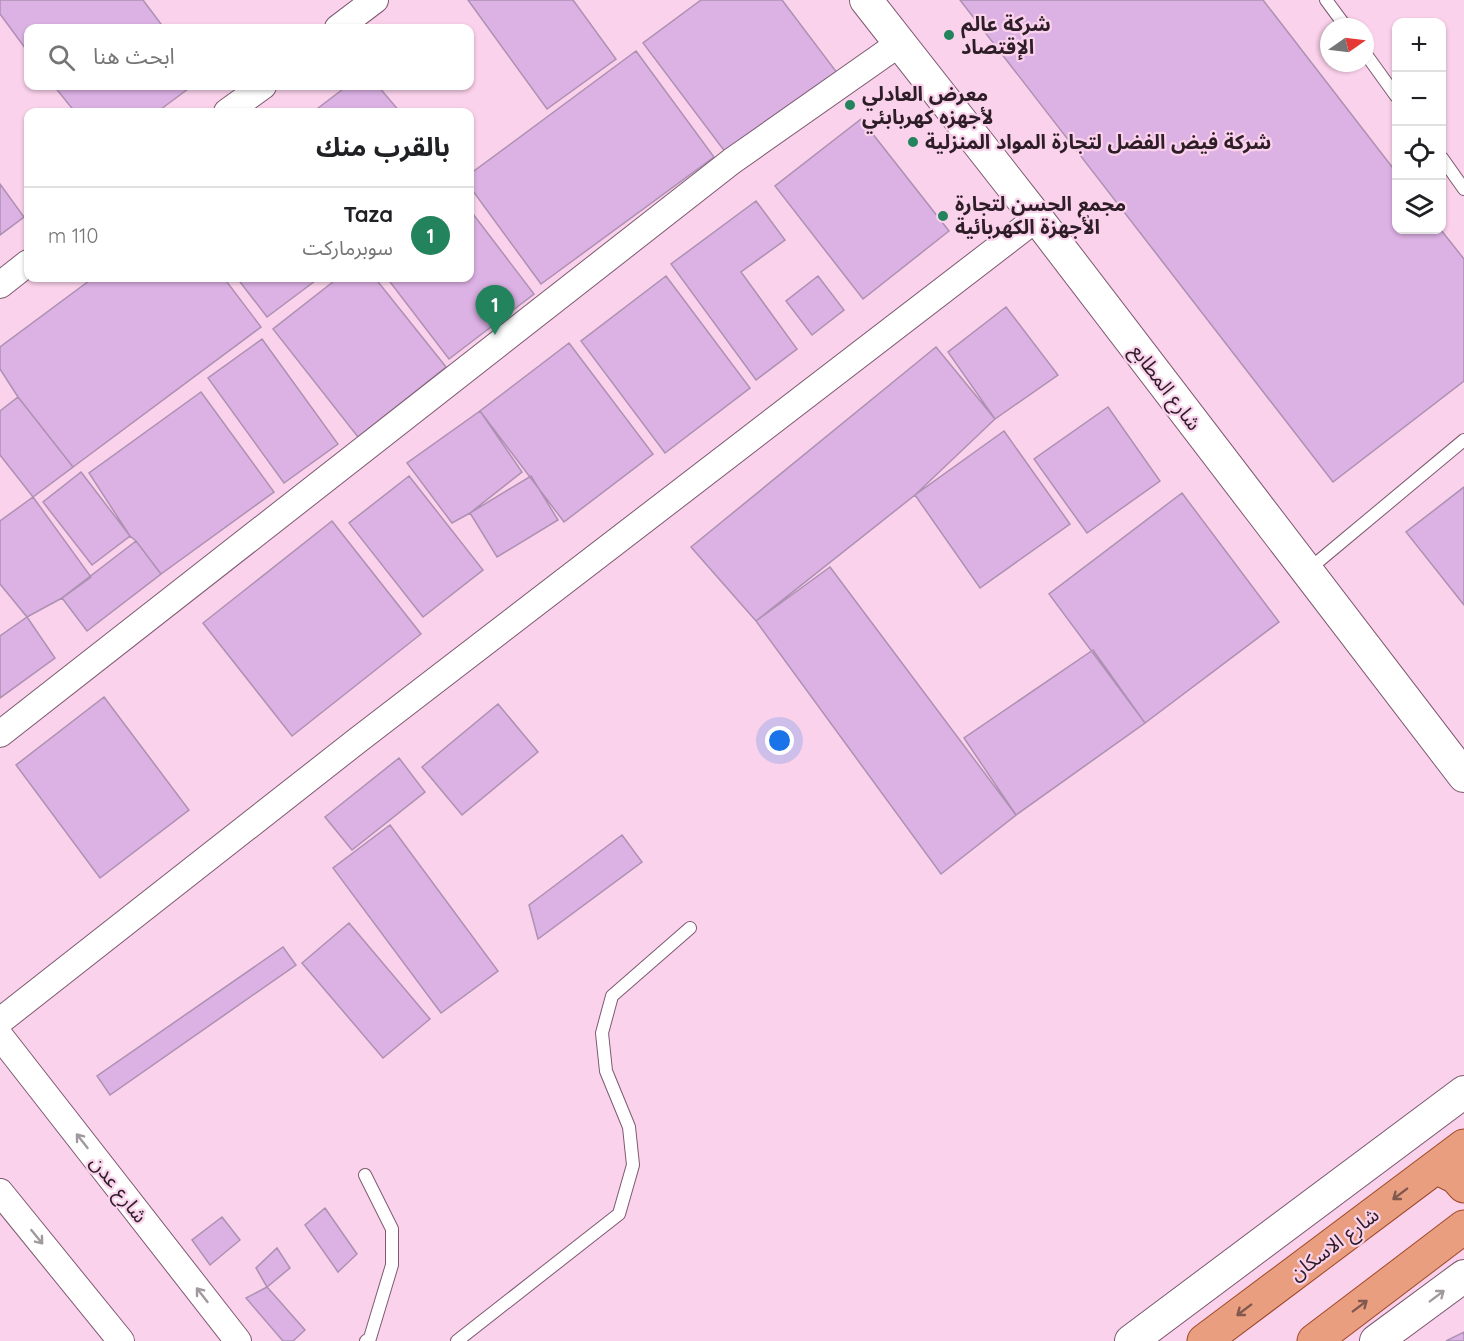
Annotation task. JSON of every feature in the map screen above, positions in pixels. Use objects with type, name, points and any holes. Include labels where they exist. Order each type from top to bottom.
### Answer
[{"type":"main road","name":"شارع الاسكان","points":[[1204,1341],[1464,1146]]},
{"type":"main road","points":[[1436,1167],[1456,1177],[1464,1186]]},
{"type":"main road","points":[[1314,1341],[1464,1227]]},
{"type":"street","points":[[343,24],[375,0]]},
{"type":"street","name":"شارع المطابع","points":[[866,0],[1037,218],[1464,776]]},
{"type":"street","points":[[0,734],[732,160],[900,43]]},
{"type":"street","points":[[233,108],[257,90]]},
{"type":"street","points":[[0,1021],[358,740],[1037,218]]},
{"type":"street","points":[[0,285],[24,266]]},
{"type":"street","name":"شارع عدن","points":[[0,1036],[238,1341]]},
{"type":"street","points":[[1131,1341],[1464,1092]]},
{"type":"street","points":[[0,1192],[121,1341]]},
{"type":"street","points":[[1376,1341],[1464,1276]]},
{"type":"lane","points":[[1326,0],[1339,18]]},
{"type":"lane","points":[[1374,65],[1392,90]]},
{"type":"lane","points":[[1446,164],[1464,189]]},
{"type":"lane","points":[[1307,571],[1464,440]]},
{"type":"lane","points":[[457,1341],[619,1214],[633,1165],[629,1127],[606,1071],[602,1032],[612,996],[690,928]]},
{"type":"lane","points":[[365,1174],[392,1229],[392,1265],[370,1338],[366,1341]]},
{"type":"building","points":[[0,0],[143,0],[161,24],[24,24],[24,47],[0,14]]},
{"type":"building","points":[[468,0],[573,0],[616,59],[547,109]]},
{"type":"building","points":[[701,0],[782,0],[841,78],[732,161],[643,43]]},
{"type":"building","points":[[960,0],[1263,0],[1392,167],[1392,234],[1444,234],[1464,259],[1464,381],[1333,482]]},
{"type":"building","points":[[636,51],[714,157],[541,284],[474,192],[474,171]]},
{"type":"building","points":[[57,90],[187,90],[162,108],[72,108]]},
{"type":"building","points":[[342,90],[381,90],[397,108],[318,108]]},
{"type":"building","points":[[861,119],[949,231],[863,299],[775,186]]},
{"type":"building","points":[[0,184],[24,217],[0,235]]},
{"type":"building","points":[[756,201],[785,240],[741,272],[797,349],[756,380],[671,264]]},
{"type":"building","points":[[474,215],[534,294],[449,359],[390,282],[474,282]]},
{"type":"building","points":[[666,276],[750,388],[665,453],[581,341]]},
{"type":"building","points":[[818,276],[844,310],[812,335],[786,301]]},
{"type":"building","points":[[88,282],[227,282],[261,327],[73,467],[18,397],[0,369],[0,347]]},
{"type":"building","points":[[240,282],[314,282],[267,317]]},
{"type":"building","points":[[333,282],[378,282],[446,367],[358,437],[273,329]]},
{"type":"building","points":[[1006,307],[1058,375],[995,419],[948,352]]},
{"type":"building","points":[[262,339],[338,444],[284,483],[208,378]]},
{"type":"building","points":[[569,343],[653,454],[564,522],[480,411]]},
{"type":"building","points":[[936,347],[995,419],[915,495],[756,621],[691,547]]},
{"type":"building","points":[[201,392],[274,492],[161,574],[130,536],[89,473]]},
{"type":"building","points":[[18,397],[73,467],[33,497],[0,455],[0,411]]},
{"type":"building","points":[[1108,407],[1160,481],[1087,533],[1034,459]]},
{"type":"building","points":[[480,411],[522,472],[470,513],[452,523],[407,463]]},
{"type":"building","points":[[1004,431],[1070,524],[980,588],[915,495]]},
{"type":"building","points":[[81,472],[130,536],[92,565],[43,502]]},
{"type":"building","points":[[409,476],[483,570],[423,617],[349,523]]},
{"type":"building","points":[[531,476],[558,520],[497,557],[470,513]]},
{"type":"building","points":[[1464,487],[1464,605],[1406,532]]},
{"type":"building","points":[[1182,493],[1279,622],[1145,723],[1049,594]]},
{"type":"building","points":[[33,497],[91,577],[62,598],[27,617],[0,584],[0,521]]},
{"type":"building","points":[[332,521],[421,634],[292,736],[203,623]]},
{"type":"building","points":[[136,541],[161,574],[87,631],[62,598]]},
{"type":"building","points":[[830,567],[1016,815],[941,874],[756,621]]},
{"type":"building","points":[[27,617],[55,658],[0,698],[0,636]]},
{"type":"building","points":[[1093,650],[1145,723],[1016,815],[964,738]]},
{"type":"building","points":[[104,697],[189,810],[100,878],[16,765]]},
{"type":"building","points":[[498,704],[538,752],[462,815],[422,767]]},
{"type":"building","points":[[399,758],[425,792],[352,850],[325,817]]},
{"type":"building","points":[[390,825],[498,971],[441,1013],[333,868]]},
{"type":"building","points":[[622,835],[642,862],[538,939],[529,905]]},
{"type":"building","points":[[349,923],[430,1019],[383,1058],[302,963]]},
{"type":"building","points":[[283,947],[296,965],[110,1095],[97,1076]]},
{"type":"building","points":[[325,1208],[357,1254],[338,1272],[305,1225]]},
{"type":"building","points":[[222,1217],[240,1240],[210,1265],[192,1240]]},
{"type":"building","points":[[277,1248],[290,1268],[267,1287],[256,1268]]},
{"type":"building","points":[[267,1287],[305,1330],[293,1341],[283,1341],[246,1298]]},
{"type":"building","points":[[1464,1332],[1464,1341],[1446,1341]]},
{"type":"place","name":"شركة عالم الإقتصاد","points":[[949,35]]},
{"type":"place","name":"معرض العادلي لأجهزه كهربابئي","points":[[850,105]]},
{"type":"place","name":"شركة فيض الفضل لتجارة المواد المنزلية","points":[[913,142]]},
{"type":"place","name":"مجمع الحسن لتجارة الأجهزة الكهربائية","points":[[943,216]]},
{"type":"place","name":"Taza","points":[[495,335]]}]
